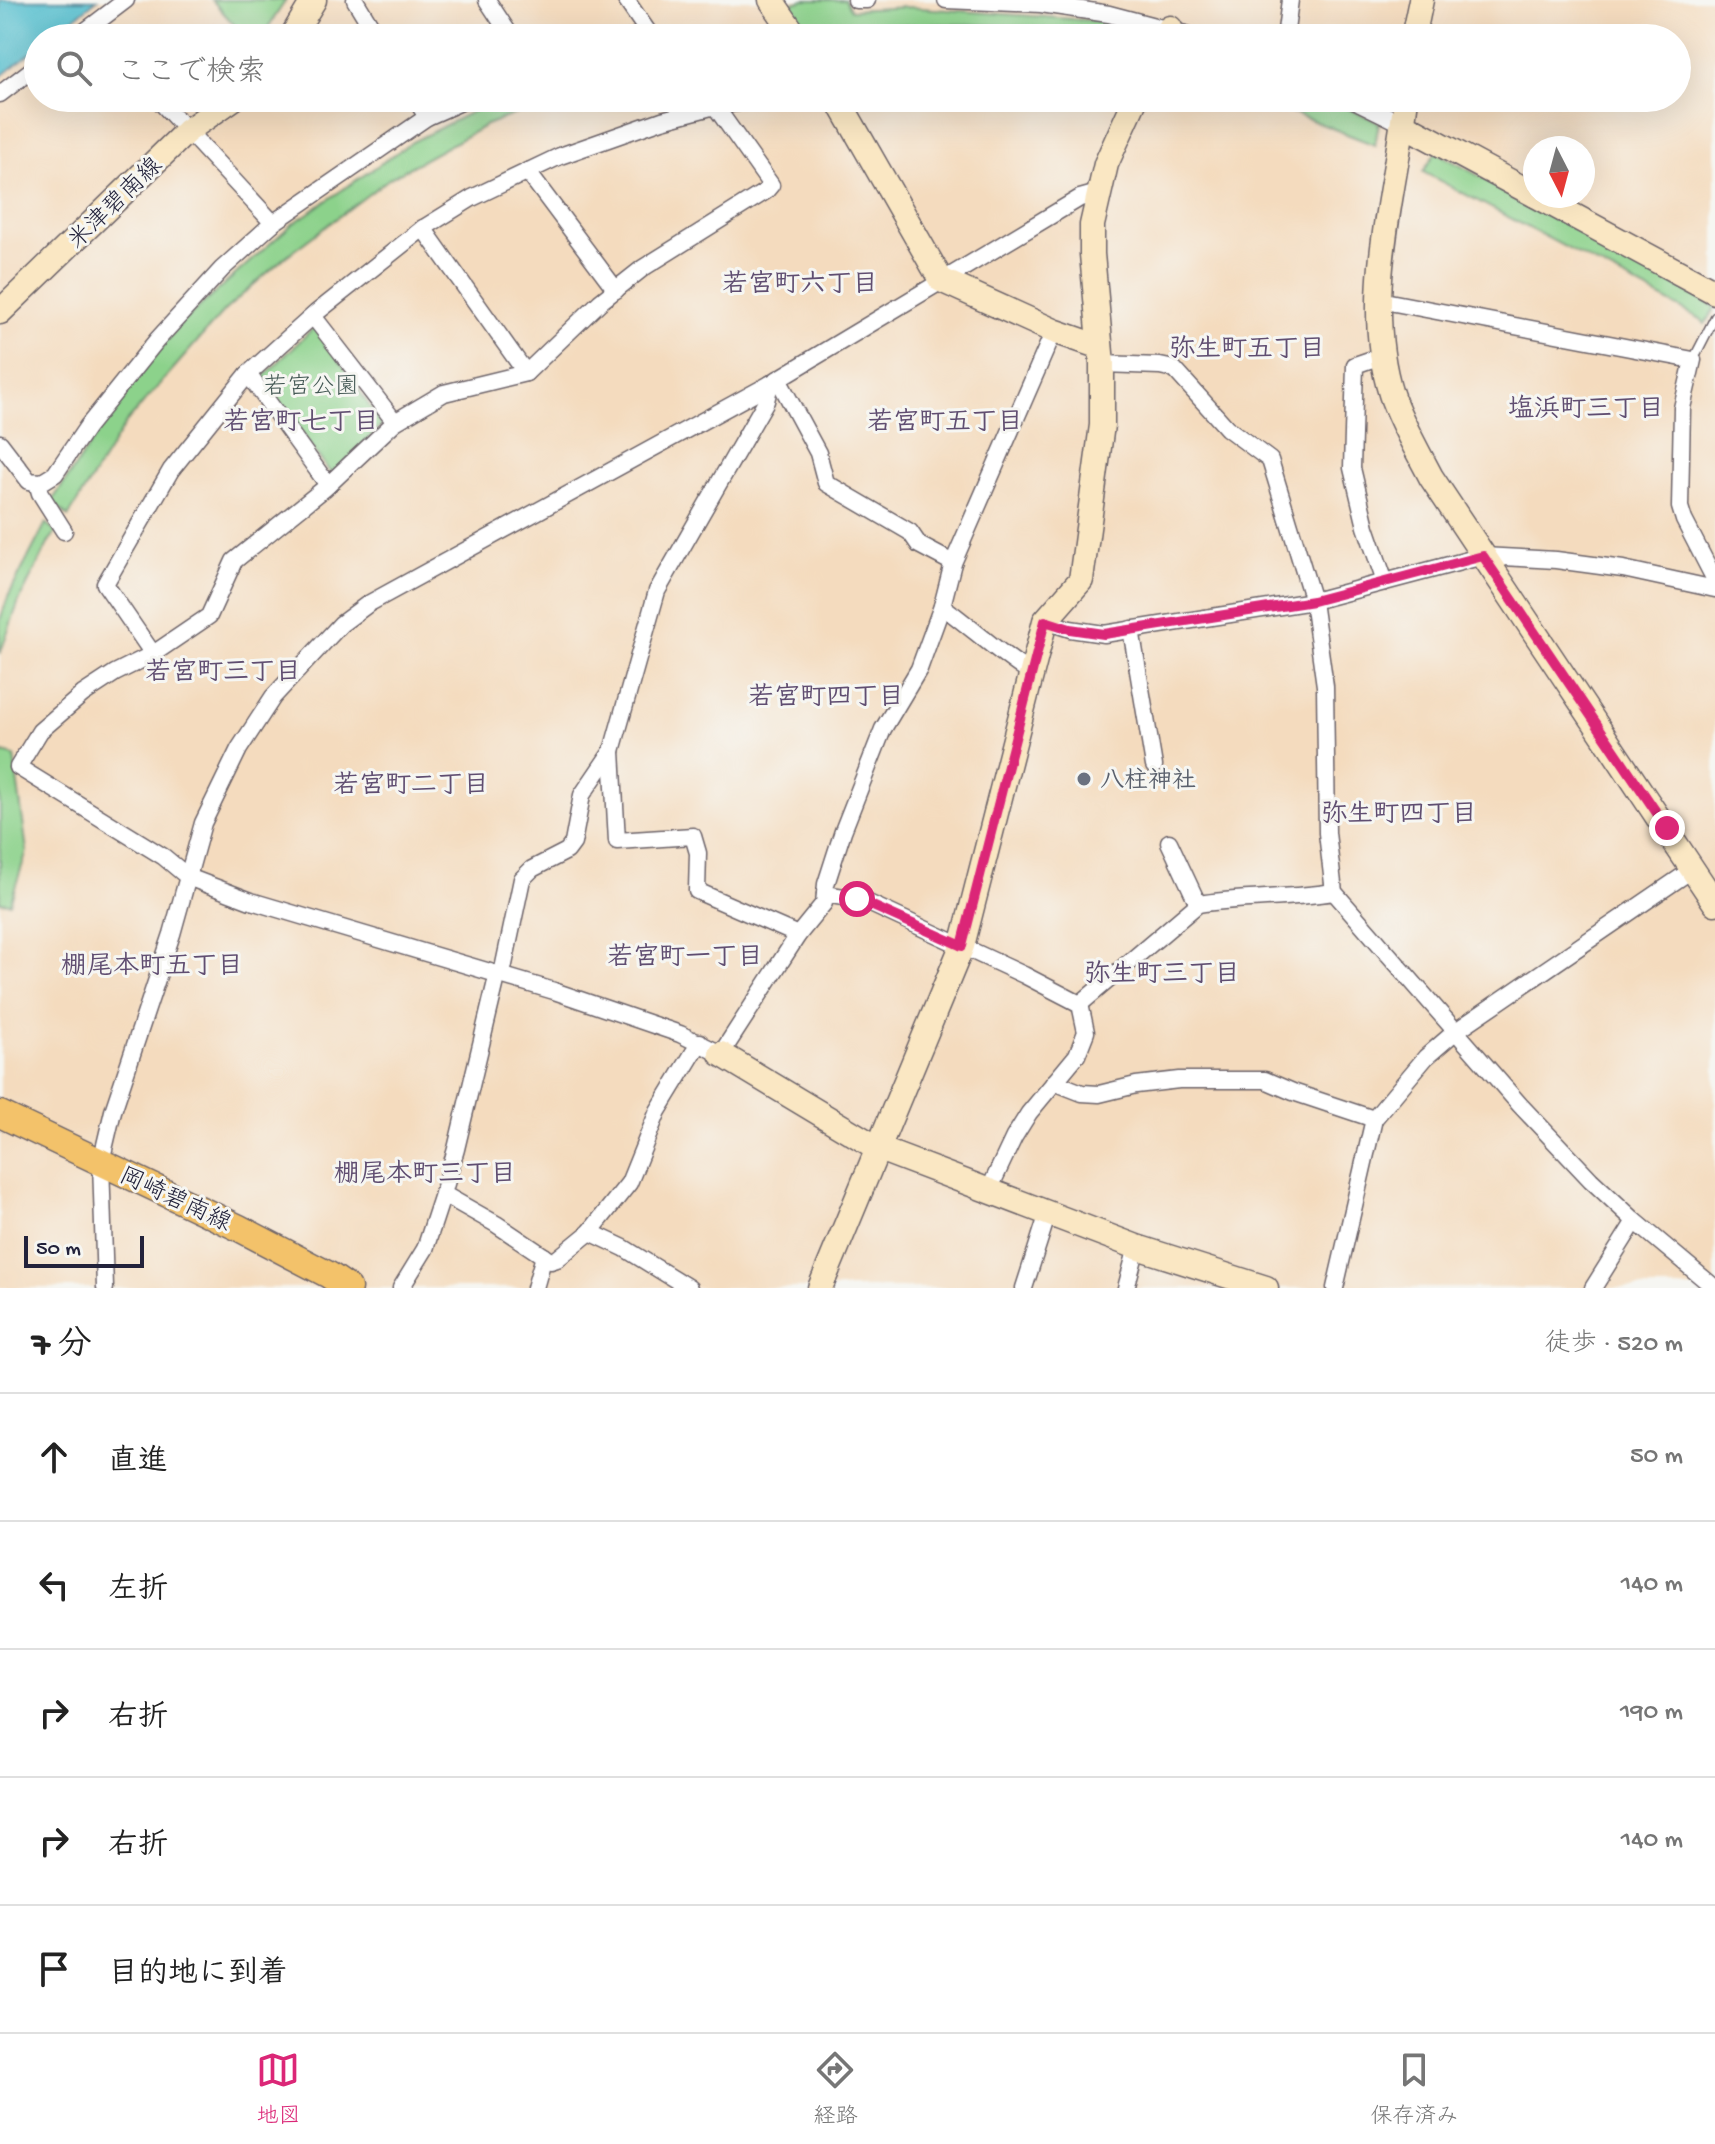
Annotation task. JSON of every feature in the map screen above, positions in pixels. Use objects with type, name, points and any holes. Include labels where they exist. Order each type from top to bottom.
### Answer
[{"type":"main road","name":"岡崎碧南線","points":[[0,1114],[239,1228],[348,1288]]},
{"type":"street","points":[[105,24],[126,0]]},
{"type":"street","points":[[299,24],[314,0]]},
{"type":"street","points":[[355,0],[370,24]]},
{"type":"street","points":[[487,0],[503,24]]},
{"type":"street","points":[[626,0],[642,24]]},
{"type":"street","points":[[771,0],[787,24]]},
{"type":"street","points":[[856,0],[867,0]]},
{"type":"street","points":[[946,0],[1041,2],[1109,14],[1140,24]]},
{"type":"street","points":[[1287,24],[1290,0]]},
{"type":"street","points":[[1416,24],[1421,0]]},
{"type":"street","points":[[0,94],[24,76]]},
{"type":"street","points":[[170,112],[273,223]]},
{"type":"street","name":"米津碧南線","points":[[0,312],[187,131],[214,112]]},
{"type":"street","points":[[424,112],[427,117]]},
{"type":"street","points":[[0,443],[26,479],[37,483],[55,474],[87,427],[157,340],[222,269],[273,223],[438,112]]},
{"type":"street","points":[[153,654],[105,584],[171,470],[248,374],[313,316],[423,228],[472,198],[560,156],[692,112]]},
{"type":"street","points":[[719,112],[771,185],[766,191],[643,268],[526,373],[444,393],[395,422],[328,485],[234,561],[209,616],[153,654],[83,694],[40,731],[18,767],[164,857],[188,877],[251,901],[500,974],[711,1048],[879,1149],[1137,1247],[1266,1288]]},
{"type":"street","points":[[845,112],[941,280],[1054,331],[1101,356],[1174,369],[1227,428],[1270,460],[1313,601],[1325,686],[1327,833],[1334,892],[1530,1116],[1591,1180],[1715,1288]]},
{"type":"street","points":[[820,1288],[962,946],[1045,621],[1081,580],[1102,425],[1101,356],[1092,225],[1098,193],[1115,141],[1129,112]]},
{"type":"street","points":[[1379,112],[1523,189]]},
{"type":"street","points":[[1404,112],[1379,300],[1391,393],[1431,477],[1715,903]]},
{"type":"street","points":[[527,171],[616,290]]},
{"type":"street","points":[[105,1288],[101,1162],[113,1111],[203,823],[239,749],[273,697],[341,624],[368,604],[774,381],[1080,198],[1098,193]]},
{"type":"street","points":[[1558,208],[1715,292]]},
{"type":"street","points":[[423,228],[526,373]]},
{"type":"street","points":[[1379,300],[1693,360],[1682,408],[1680,507],[1715,580]]},
{"type":"street","points":[[313,316],[395,422]]},
{"type":"street","points":[[443,1194],[496,1224],[551,1261],[590,1232],[629,1183],[658,1111],[824,903],[843,831],[883,729],[919,669],[942,606],[953,563],[1054,331]]},
{"type":"street","points":[[1384,355],[1355,365],[1351,456],[1366,527],[1385,582]]},
{"type":"street","points":[[248,374],[328,485]]},
{"type":"street","points":[[774,381],[818,453],[826,483],[910,532],[919,545],[953,563]]},
{"type":"street","points":[[401,1288],[425,1249],[443,1194],[522,879],[532,869],[567,851],[573,843],[582,795],[612,751],[657,591],[766,401],[774,381]]},
{"type":"street","points":[[37,483],[64,531]]},
{"type":"street","points":[[1045,621],[1070,629],[1104,634],[1313,601],[1483,556],[1556,560],[1623,569],[1715,589]]},
{"type":"street","points":[[942,606],[983,636],[1000,654],[1030,673]]},
{"type":"street","points":[[1131,629],[1154,766]]},
{"type":"street","points":[[612,751],[617,841],[693,836],[698,853],[697,891],[798,935]]},
{"type":"street","points":[[1169,842],[1198,904]]},
{"type":"street","points":[[1335,1288],[1374,1119],[1426,1057],[1456,1031],[1693,869]]},
{"type":"street","points":[[1080,1004],[1198,904],[1297,898],[1334,892]]},
{"type":"street","points":[[825,894],[862,900],[1080,1004]]},
{"type":"street","points":[[989,1190],[1014,1137],[1077,1055],[1085,1037],[1080,1004]]},
{"type":"street","points":[[1054,1082],[1082,1093],[1099,1094],[1136,1085],[1179,1080],[1265,1080],[1374,1119]]},
{"type":"street","points":[[1024,1288],[1048,1213]]},
{"type":"street","points":[[1593,1288],[1635,1221]]},
{"type":"street","points":[[590,1232],[624,1248],[689,1288]]},
{"type":"street","points":[[1126,1288],[1137,1247]]},
{"type":"street","points":[[535,1288],[544,1256]]},
{"type":"lane","points":[[1693,360],[1715,317]]},
{"type":"green space","points":[[212,0],[286,0],[270,24],[233,24]]},
{"type":"green space","points":[[805,0],[845,0],[851,10],[907,7],[1112,24],[800,24],[788,4]]},
{"type":"green space","points":[[773,19],[777,24],[746,24]]},
{"type":"green space","points":[[471,112],[521,112],[486,125],[390,178],[285,257],[224,311],[125,424],[68,517],[52,501],[123,396],[179,325],[291,225],[412,142]]},
{"type":"green space","points":[[1291,112],[1356,112],[1379,122],[1375,145]]},
{"type":"green space","points":[[1436,152],[1523,200],[1523,208],[1537,208],[1715,307],[1705,324],[1701,319],[1423,172]]},
{"type":"green space","name":"若宮公園","points":[[316,325],[382,425],[332,475],[261,379]]},
{"type":"green space","points":[[46,523],[56,533],[19,601],[0,654],[0,620],[8,597]]},
{"type":"green space","points":[[0,752],[14,756],[27,851],[10,903],[0,902]]},
{"type":"water","points":[[0,0],[97,0],[67,24],[24,24],[24,58],[0,77]]},
{"type":"place","name":"八柱神社","points":[[1084,779]]},
{"type":"district","name":"若宮町六丁目","points":[[800,282]]},
{"type":"district","name":"弥生町五丁目","points":[[1247,347]]},
{"type":"district","name":"塩浜町三丁目","points":[[1586,407]]},
{"type":"district","name":"若宮町七丁目","points":[[301,420]]},
{"type":"district","name":"若宮町五丁目","points":[[945,420]]},
{"type":"district","name":"若宮町三丁目","points":[[223,670]]},
{"type":"district","name":"若宮町四丁目","points":[[826,695]]},
{"type":"district","name":"若宮町二丁目","points":[[411,783]]},
{"type":"district","name":"弥生町四丁目","points":[[1399,812]]},
{"type":"district","name":"若宮町一丁目","points":[[685,955]]},
{"type":"district","name":"棚尾本町五丁目","points":[[152,964]]},
{"type":"district","name":"弥生町三丁目","points":[[1162,972]]},
{"type":"district","name":"棚尾本町三丁目","points":[[425,1172]]},
{"type":"route","points":[[857,899],[962,946],[1045,621],[1070,629],[1104,634],[1313,601],[1483,556],[1667,828]]}]
